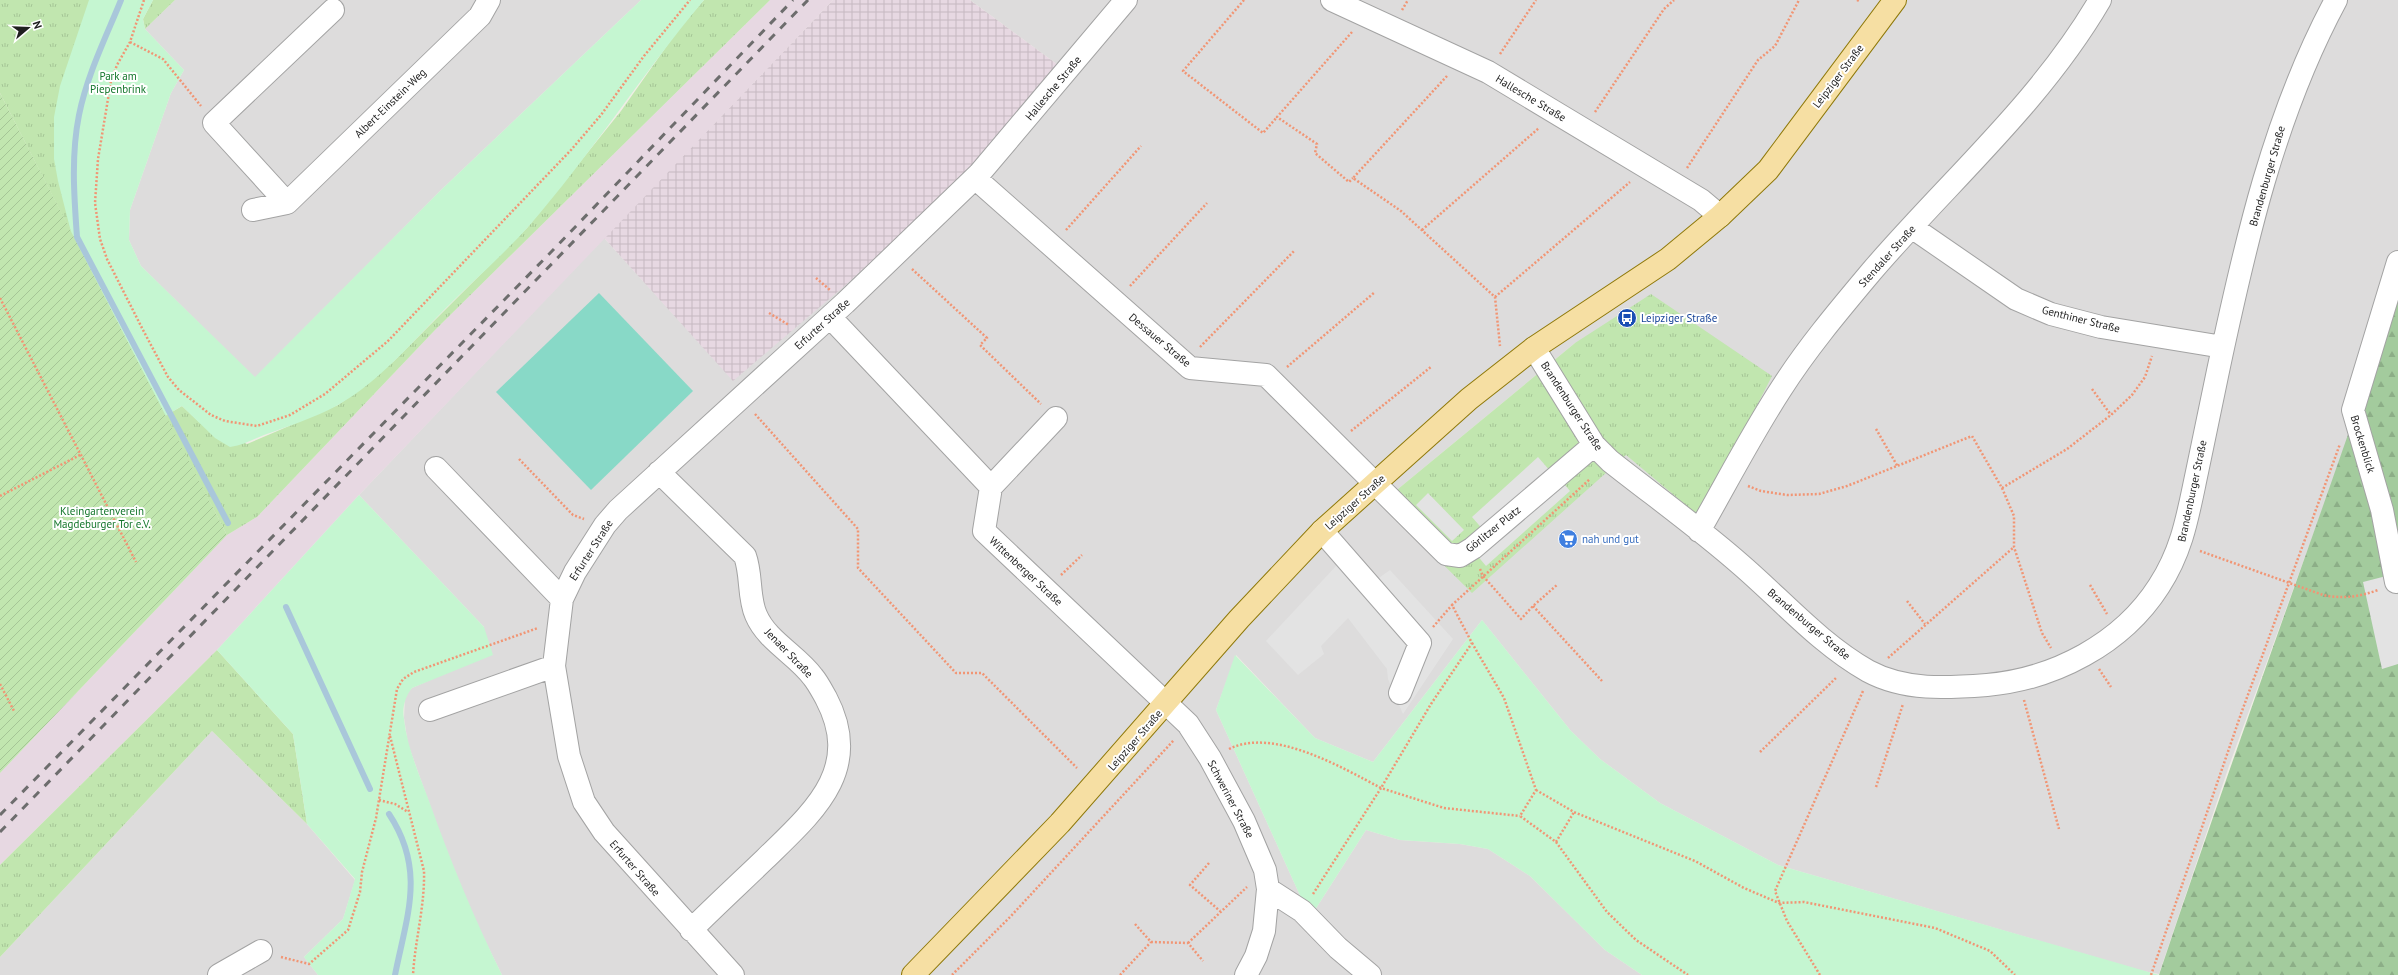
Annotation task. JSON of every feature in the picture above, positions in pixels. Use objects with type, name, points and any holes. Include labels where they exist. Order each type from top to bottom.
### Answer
[{"type":"main road","name":"Leipziger Straße","points":[[913,975],[1060,824],[1239,619],[1322,532],[1469,399],[1534,348],[1668,259],[1720,216],[1768,170],[1896,0]]},
{"type":"street","name":"Albert-Einstein-Weg","points":[[286,203],[480,16],[489,0]]},
{"type":"street","name":"Hallesche Straße","points":[[977,176],[1126,0]]},
{"type":"street","name":"Hallesche Straße","points":[[1332,0],[1367,15],[1461,61],[1488,72],[1701,200],[1720,216]]},
{"type":"street","name":"Stendaler Straße","points":[[1699,531],[1781,388],[1868,277],[2016,114],[2051,72],[2100,0]]},
{"type":"street","name":"Brandenburger Straße","points":[[1534,348],[1594,445],[1610,461],[1736,561],[1803,621],[1862,667],[1910,686],[1942,688],[2019,680],[2062,668],[2093,649],[2135,616],[2158,588],[2181,545],[2223,347],[2260,196],[2284,114],[2312,48],[2336,0]]},
{"type":"street","points":[[286,203],[214,123],[333,10]]},
{"type":"street","name":"Dessauer Straße","points":[[977,176],[1052,246],[1190,368],[1266,375],[1375,484]]},
{"type":"street","name":"Erfurter Straße","points":[[733,975],[604,832],[584,802],[569,756],[554,666],[562,599],[575,572],[605,525],[659,472],[740,397],[830,317],[977,176]]},
{"type":"street","points":[[253,210],[286,203]]},
{"type":"street","name":"Genthiner Straße","points":[[1913,228],[2016,299],[2051,314],[2101,327],[2223,347]]},
{"type":"street","name":"Brockenblick","points":[[2396,582],[2382,510],[2353,410],[2398,262]]},
{"type":"street","points":[[830,317],[991,487],[1056,418]]},
{"type":"street","name":"Görlitzer Platz","points":[[1375,484],[1446,554],[1460,556],[1473,548],[1594,445]]},
{"type":"street","points":[[436,468],[562,599]]},
{"type":"street","name":"Jenaer Straße","points":[[659,472],[745,556],[750,569],[756,614],[765,630],[813,676],[826,698],[836,721],[840,744],[835,773],[824,797],[807,818],[691,930]]},
{"type":"street","name":"Wittenberger Straße","points":[[991,487],[984,531],[1166,704]]},
{"type":"street","points":[[1322,532],[1420,643],[1400,693]]},
{"type":"street","points":[[430,710],[554,666]]},
{"type":"street","name":"Schweriner Straße","points":[[1166,704],[1188,724],[1244,820],[1266,879],[1264,931],[1256,956],[1246,975]]},
{"type":"street","points":[[1266,879],[1302,911],[1338,948],[1370,975]]},
{"type":"street","points":[[219,975],[261,951]]},
{"type":"path","points":[[144,0],[130,42],[117,65],[112,81],[98,159],[95,203],[100,239],[107,259],[168,377],[179,390],[211,415],[225,421],[257,426],[290,415],[326,394],[388,341],[571,150],[601,115],[644,56],[690,0]]},
{"type":"path","points":[[1244,0],[1183,71],[1263,133],[1367,15]]},
{"type":"path","points":[[1488,72],[1536,0]]},
{"type":"path","points":[[1583,130],[1664,9],[1674,0]]},
{"type":"path","points":[[1676,186],[1758,60],[1775,46],[1799,0]]},
{"type":"path","points":[[130,42],[164,59],[214,123]]},
{"type":"path","points":[[1277,117],[1317,144],[1315,152],[1349,182],[1461,61]]},
{"type":"path","points":[[1422,230],[1556,113]]},
{"type":"path","points":[[1052,246],[1142,146]]},
{"type":"path","points":[[1495,297],[1646,168]]},
{"type":"path","points":[[1352,178],[1400,211],[1495,297],[1500,346]]},
{"type":"path","points":[[1115,302],[1207,203]]},
{"type":"path","points":[[1185,364],[1295,250]]},
{"type":"path","points":[[922,278],[987,338],[980,345],[1056,418]]},
{"type":"path","points":[[1272,381],[1375,292]]},
{"type":"path","points":[[0,298],[82,454],[136,562]]},
{"type":"path","points":[[2002,488],[2067,449],[2111,415],[2132,395],[2145,377],[2159,336]]},
{"type":"path","points":[[1335,444],[1432,366]]},
{"type":"path","points":[[2092,389],[2111,415]]},
{"type":"path","points":[[740,397],[858,529],[858,568],[956,673],[982,673],[1077,768]]},
{"type":"path","points":[[2147,975],[2152,974],[2239,718],[2288,582],[2353,410]]},
{"type":"path","points":[[1876,429],[1898,467]]},
{"type":"path","points":[[1729,479],[1761,491],[1787,495],[1819,494],[1898,467],[1972,436],[2002,488],[2014,516],[2014,547],[2042,633],[2062,668]]},
{"type":"path","points":[[0,496],[82,454]]},
{"type":"path","points":[[519,459],[573,516],[605,525]]},
{"type":"path","points":[[2181,545],[2323,595],[2337,598],[2357,596],[2396,582]]},
{"type":"path","points":[[1760,752],[1862,667],[1925,624],[2014,547]]},
{"type":"path","points":[[1047,590],[1082,554]]},
{"type":"path","points":[[1482,576],[1521,619],[1558,584]]},
{"type":"path","points":[[2090,585],[2117,631]]},
{"type":"path","points":[[1907,601],[1925,624]]},
{"type":"path","points":[[1420,643],[1452,605]]},
{"type":"path","points":[[1533,606],[1602,681]]},
{"type":"path","points":[[261,951],[309,964],[348,930],[360,892],[379,800],[393,708],[398,689],[403,679],[414,672],[477,648],[559,621]]},
{"type":"path","points":[[1472,643],[1504,698],[1536,790],[1574,812],[1695,861],[1744,888],[1779,903],[1804,902],[1935,928],[1990,951],[2015,975]]},
{"type":"path","points":[[1820,975],[1779,903],[1775,891],[1862,667]]},
{"type":"path","points":[[2019,680],[2059,829]]},
{"type":"path","points":[[0,684],[14,711]]},
{"type":"path","points":[[1876,788],[1910,686]]},
{"type":"path","points":[[952,975],[1011,916],[1188,724]]},
{"type":"path","points":[[390,734],[424,871],[424,892],[414,948],[413,975]]},
{"type":"path","points":[[1302,911],[1380,788],[1444,808],[1520,816],[1556,842],[1607,912],[1636,940],[1688,975]]},
{"type":"path","points":[[1520,816],[1536,790]]},
{"type":"path","points":[[379,800],[395,804],[409,812]]},
{"type":"path","points":[[1556,842],[1574,812]]},
{"type":"path","points":[[1209,863],[1190,885],[1220,911]]},
{"type":"path","points":[[1135,924],[1151,942],[1188,943],[1220,911],[1266,879]]},
{"type":"path","points":[[1120,975],[1151,942]]},
{"type":"path","points":[[1188,943],[1203,962]]},
{"type":"shaded area","points":[[175,0],[641,0],[441,190],[255,378],[141,266],[129,240],[130,210],[171,93],[184,70],[145,29]]},
{"type":"shaded area","points":[[770,0],[833,0],[359,495],[217,650],[0,865],[0,773],[227,535],[257,517],[435,330]]},
{"type":"shaded area","points":[[833,0],[970,0],[1058,65],[985,152],[946,192],[848,283],[733,381],[604,238]]},
{"type":"shaded area","points":[[970,0],[2398,0],[2398,289],[2338,466],[2229,766],[2159,974],[2143,971],[1778,865],[1660,803],[1600,759],[1571,731],[1482,620],[1373,762],[1315,738],[1236,655],[1216,710],[1302,900],[1313,913],[1366,830],[1400,840],[1460,844],[1488,849],[1530,876],[1605,950],[1642,975],[502,975],[472,914],[441,836],[408,744],[404,718],[405,696],[412,688],[428,681],[484,627],[359,495],[604,238],[733,380],[890,246],[1058,65]],"holes":[[[1575,343],[1700,516],[1626,455],[1381,503]]]},
{"type":"shaded area","points":[[599,293],[693,391],[591,490],[496,392]]},
{"type":"shaded area","points":[[1538,457],[1551,472],[1485,532],[1472,517]]},
{"type":"shaded area","points":[[1560,479],[1570,491],[1486,566],[1476,554]]},
{"type":"shaded area","points":[[1428,493],[1464,530],[1452,541],[1416,505]]},
{"type":"shaded area","points":[[1351,550],[1376,580],[1390,570],[1453,639],[1403,714],[1388,679],[1387,669],[1348,618],[1321,646],[1324,654],[1298,675],[1266,641]]},
{"type":"shaded area","points":[[2394,574],[2398,595],[2398,664],[2382,669],[2363,582]]},
{"type":"shaded area","points":[[212,731],[307,824],[355,880],[343,919],[304,957],[318,975],[0,975],[0,957]]},
{"type":"green space","points":[[0,0],[131,0],[81,222],[71,232],[0,93]]},
{"type":"green space","name":"Park am Piepenbrink","points":[[89,0],[153,0],[143,19],[145,29],[184,70],[171,93],[130,210],[129,240],[141,266],[255,377],[441,190],[641,0],[704,0],[681,28],[573,172],[528,227],[394,361],[368,385],[338,405],[301,422],[243,444],[230,447],[215,438],[182,406],[165,416],[71,232],[54,159],[54,117],[60,86]]},
{"type":"green space","points":[[153,0],[175,0],[145,29],[143,19]]},
{"type":"green space","points":[[704,0],[770,0],[435,330],[257,517],[227,535],[165,416],[182,406],[199,422],[247,444],[338,405],[358,391],[394,361],[527,228],[621,111],[678,30]]},
{"type":"green space","name":"Kleingartenverein Magdeburger Tor e.V.","points":[[0,93],[227,535],[0,773]]},
{"type":"green space","points":[[2398,289],[2398,975],[2159,975],[2188,889]]},
{"type":"green space","points":[[1651,294],[1772,376],[1700,517],[1626,455],[1472,593],[1381,503],[1575,343]]},
{"type":"green space","points":[[359,495],[484,627],[493,655],[412,688],[405,703],[403,715],[414,760],[445,845],[472,910],[502,975],[318,975],[304,957],[343,919],[355,879],[307,824],[293,734],[217,650]]},
{"type":"green space","points":[[1482,620],[1571,731],[1600,759],[1660,803],[1778,865],[2159,975],[1642,975],[1605,950],[1530,876],[1488,849],[1460,844],[1400,840],[1366,830],[1313,913],[1302,900],[1216,710],[1235,655],[1315,738],[1373,762]]},
{"type":"green space","points":[[217,650],[293,734],[307,824],[212,731],[0,957],[0,865]]},
{"type":"waterway","points":[[121,0],[87,85],[82,100],[76,130],[74,191],[77,237],[228,523]]},
{"type":"waterway","points":[[286,607],[370,789]]},
{"type":"waterway","points":[[389,814],[400,835],[407,854],[410,874],[408,912],[395,975]]},
{"type":"railway","points":[[0,815],[554,249],[793,0]]},
{"type":"railway","points":[[0,832],[808,0]]},
{"type":"place","name":"Leipziger Straße","points":[[1627,318]]},
{"type":"place","name":"nah und gut","points":[[1568,539]]}]
